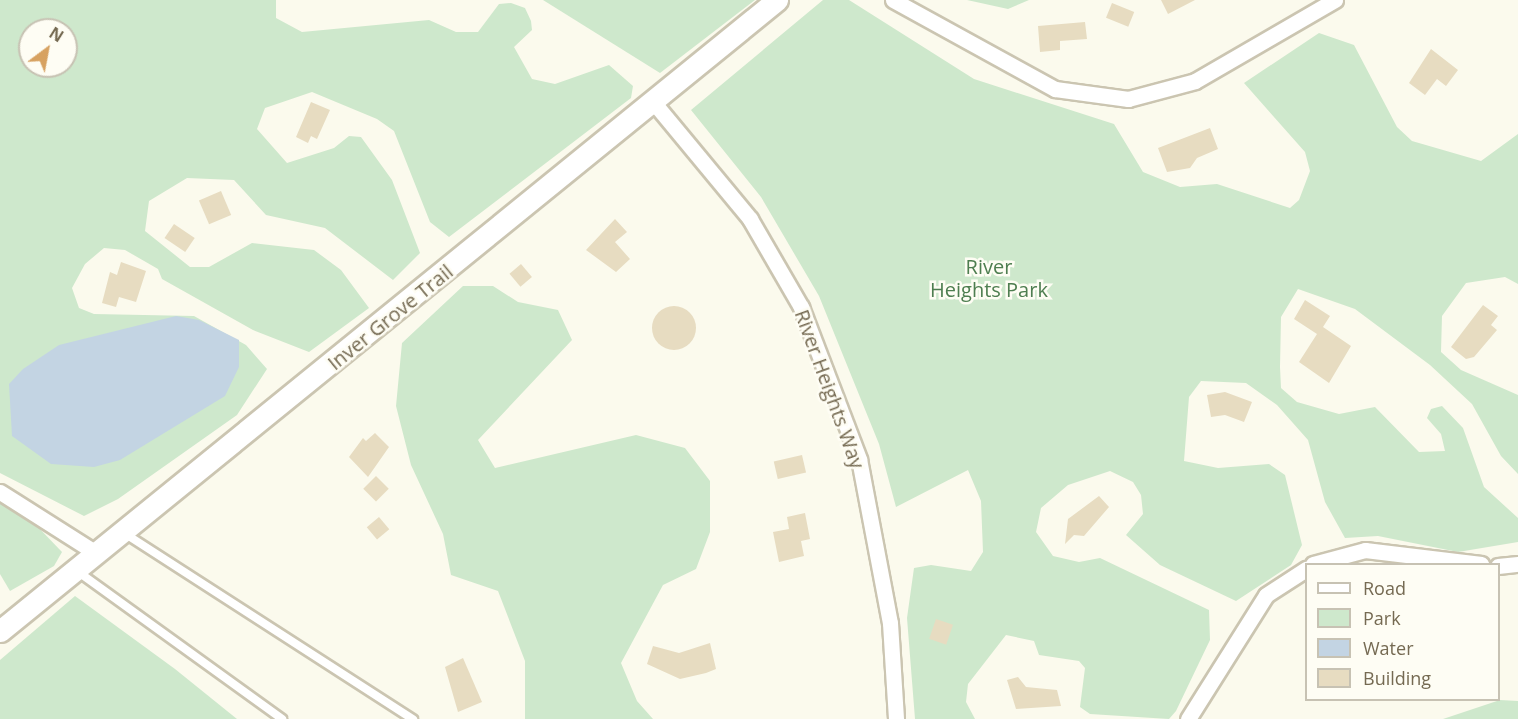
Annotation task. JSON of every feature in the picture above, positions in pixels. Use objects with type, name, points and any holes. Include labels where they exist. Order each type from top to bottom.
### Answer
[{"type":"street","name":"Inver Grove Trail","points":[[0,631],[655,104],[777,0]]},
{"type":"street","points":[[893,0],[1055,89],[1128,99],[1195,81],[1335,0]]},
{"type":"street","name":"River Heights Way","points":[[655,104],[750,219],[801,307],[859,459],[890,623],[896,719]]},
{"type":"street","points":[[0,492],[96,553]]},
{"type":"street","points":[[1317,563],[1365,550],[1473,563]]},
{"type":"street","points":[[1500,566],[1518,564]]},
{"type":"street","points":[[1188,719],[1266,595],[1305,570]]},
{"type":"lane","points":[[122,532],[413,719]]},
{"type":"lane","points":[[75,570],[282,719]]},
{"type":"green space","points":[[0,0],[276,0],[276,18],[302,32],[429,20],[456,32],[478,32],[499,4],[511,3],[525,8],[531,21],[532,30],[514,47],[532,79],[555,84],[609,65],[633,86],[631,98],[449,237],[430,222],[394,131],[377,119],[312,92],[265,108],[257,129],[287,163],[334,148],[349,136],[361,137],[392,180],[420,253],[393,280],[325,228],[266,215],[234,180],[187,178],[149,201],[145,231],[190,267],[209,267],[252,243],[314,250],[341,270],[369,308],[309,352],[253,330],[162,279],[158,269],[125,250],[104,248],[85,264],[72,288],[79,308],[94,314],[194,316],[246,345],[267,369],[237,415],[118,499],[84,516],[0,473]]},
{"type":"green space","points":[[543,0],[755,0],[660,73]]},
{"type":"green space","name":"River Heights Park","points":[[823,0],[849,0],[974,79],[1114,124],[1143,172],[1180,187],[1217,184],[1290,208],[1299,200],[1310,171],[1305,152],[1244,83],[1319,33],[1354,45],[1397,127],[1412,141],[1481,161],[1518,134],[1518,284],[1505,277],[1466,283],[1442,316],[1441,352],[1461,370],[1518,395],[1518,474],[1501,456],[1472,404],[1430,365],[1355,309],[1298,289],[1281,317],[1280,367],[1281,388],[1297,402],[1339,414],[1375,407],[1419,452],[1445,451],[1441,434],[1427,418],[1431,409],[1442,406],[1463,428],[1484,487],[1518,518],[1518,542],[1458,552],[1378,536],[1345,538],[1325,502],[1308,440],[1277,405],[1246,383],[1201,381],[1189,397],[1184,461],[1218,468],[1269,464],[1285,475],[1302,545],[1291,565],[1236,601],[1160,565],[1126,535],[1143,514],[1141,495],[1133,482],[1110,471],[1068,485],[1041,508],[1036,532],[1053,556],[1079,562],[1100,558],[1209,610],[1210,640],[1176,711],[1169,719],[1090,714],[1080,707],[1085,668],[1079,661],[1039,655],[1034,641],[1006,635],[968,684],[966,702],[975,719],[915,719],[907,618],[914,568],[931,565],[971,571],[983,552],[981,501],[968,470],[896,507],[879,444],[819,296],[761,197],[691,110]]},
{"type":"green space","points":[[967,0],[1029,0],[1008,9]]},
{"type":"green space","points":[[463,286],[493,286],[518,302],[558,310],[572,340],[478,440],[495,468],[636,435],[685,448],[710,481],[710,532],[696,569],[663,585],[621,663],[637,701],[653,719],[525,719],[525,661],[498,591],[451,575],[443,534],[411,465],[396,406],[402,343]]},
{"type":"green space","points":[[0,500],[36,525],[62,552],[54,566],[10,591],[0,574]]},
{"type":"green space","points":[[75,596],[175,669],[237,719],[0,719],[0,660]]},
{"type":"green space","points":[[1500,700],[1518,701],[1518,719],[1443,719]]},
{"type":"water","points":[[176,316],[199,320],[239,340],[239,367],[225,396],[120,460],[94,467],[51,464],[12,436],[9,384],[23,369],[59,345]]},
{"type":"building","points":[[1161,0],[1195,0],[1168,14]]},
{"type":"building","points":[[1112,3],[1134,12],[1128,27],[1106,18]]},
{"type":"building","points":[[1085,22],[1087,39],[1060,41],[1060,50],[1040,52],[1038,26]]},
{"type":"building","points":[[1431,49],[1458,70],[1446,86],[1437,79],[1425,95],[1409,83]]},
{"type":"building","points":[[311,102],[330,110],[317,139],[311,136],[308,143],[296,137]]},
{"type":"building","points":[[1210,128],[1218,149],[1197,158],[1190,168],[1167,172],[1158,148]]},
{"type":"building","points":[[221,191],[231,215],[209,224],[199,200]]},
{"type":"building","points":[[615,219],[627,232],[615,242],[630,259],[616,272],[586,250]]},
{"type":"building","points":[[174,224],[195,238],[185,252],[164,238]]},
{"type":"building","points":[[121,262],[146,271],[136,302],[119,297],[116,307],[102,303],[110,272],[117,275]]},
{"type":"building","points":[[521,264],[532,277],[520,287],[510,274]]},
{"type":"building","points":[[1305,300],[1330,316],[1323,327],[1351,346],[1329,383],[1299,362],[1317,334],[1294,319]]},
{"type":"building","points":[[1483,305],[1498,316],[1491,325],[1497,330],[1474,357],[1466,359],[1451,347]]},
{"type":"building","points":[[674,306],[689,313],[696,328],[689,343],[674,350],[659,343],[652,328],[659,313]]},
{"type":"building","points":[[1225,392],[1252,402],[1244,422],[1225,415],[1211,417],[1207,395]]},
{"type":"building","points":[[375,433],[389,447],[368,477],[349,457],[363,438],[366,441]]},
{"type":"building","points":[[802,455],[806,473],[778,479],[774,462]]},
{"type":"building","points":[[376,476],[389,489],[376,501],[363,489]]},
{"type":"building","points":[[1099,496],[1109,507],[1084,536],[1074,535],[1065,544],[1068,519]]},
{"type":"building","points":[[805,513],[810,539],[801,541],[804,556],[779,562],[773,532],[789,529],[787,517]]},
{"type":"building","points":[[379,517],[389,529],[377,540],[367,527]]},
{"type":"building","points":[[936,619],[953,625],[946,645],[929,639]]},
{"type":"building","points":[[710,643],[716,669],[706,673],[680,679],[647,664],[653,646],[679,653]]},
{"type":"building","points":[[463,658],[482,702],[458,712],[445,667]]},
{"type":"building","points":[[1018,677],[1026,687],[1057,690],[1061,706],[1016,709],[1007,680]]}]
